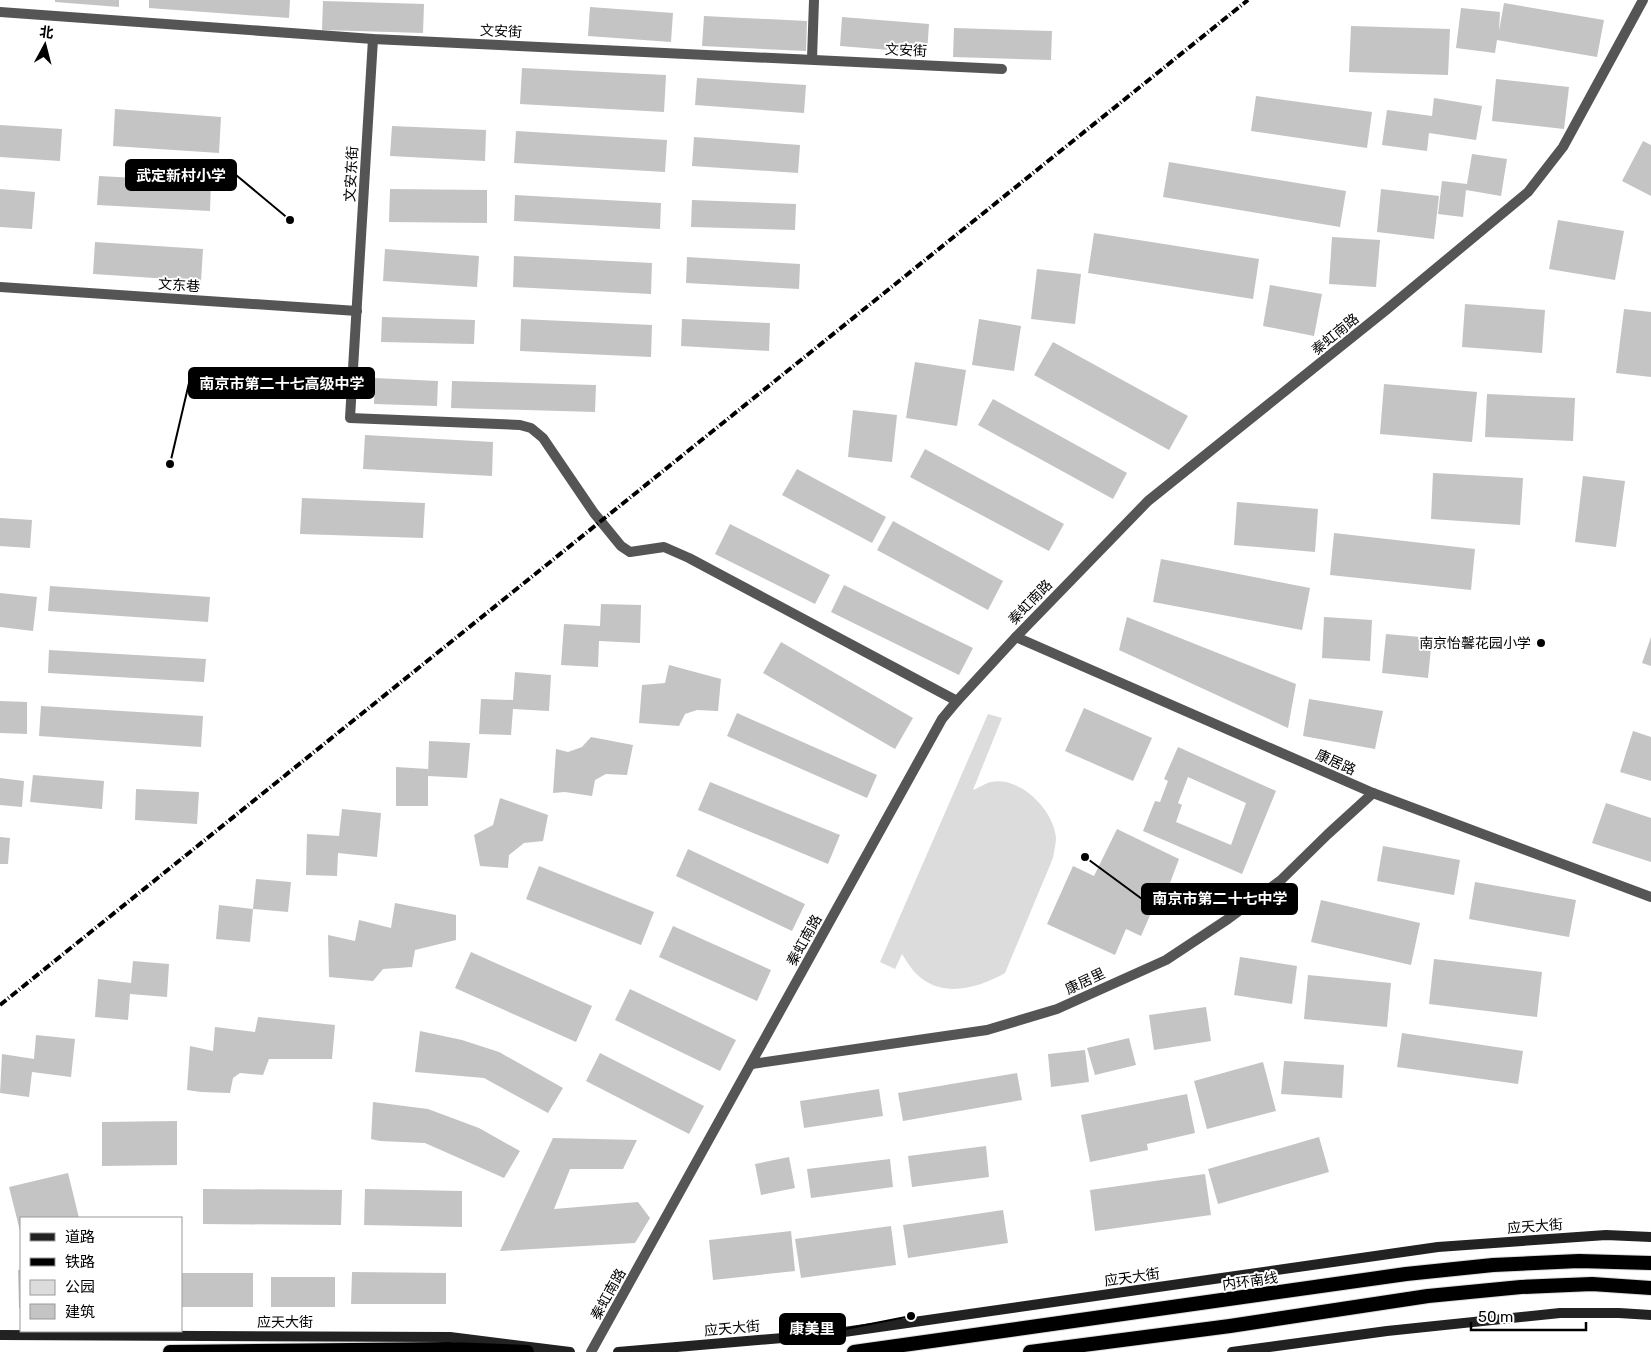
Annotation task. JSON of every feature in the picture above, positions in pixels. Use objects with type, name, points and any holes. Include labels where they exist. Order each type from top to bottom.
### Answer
[{"type":"highway","name":"内环南线","points":[[854,1352],[1406,1274],[1493,1265],[1579,1260],[1651,1263]]},
{"type":"highway","points":[[1030,1352],[1230,1326],[1428,1296],[1521,1287],[1592,1284],[1651,1288]]},
{"type":"highway","points":[[170,1352],[449,1349],[527,1352]]},
{"type":"main road","name":"应天大街","points":[[618,1352],[830,1334],[1438,1247],[1606,1235],[1651,1237]]},
{"type":"main road","points":[[1232,1352],[1387,1331],[1560,1313],[1619,1313],[1651,1316]]},
{"type":"main road","name":"应天大街","points":[[0,1335],[450,1337],[570,1352]]},
{"type":"street","points":[[812,59],[814,0]]},
{"type":"street","name":"秦虹南路","points":[[591,1352],[942,718],[1016,637],[1148,501],[1386,310],[1528,192],[1563,147],[1643,0]]},
{"type":"street","name":"文安街","points":[[0,12],[373,39],[1002,69]]},
{"type":"street","name":"文安东街","points":[[373,39],[350,418],[520,425],[531,428],[542,438],[594,514],[621,546],[630,552],[664,547],[957,701]]},
{"type":"street","name":"文东巷","points":[[0,287],[357,311]]},
{"type":"street","name":"康居路","points":[[1016,637],[1373,793],[1651,897]]},
{"type":"street","name":"康居里","points":[[752,1064],[986,1030],[1058,1009],[1166,960],[1228,919],[1281,880],[1373,793]]},
{"type":"green space","points":[[988,714],[1002,718],[973,790],[991,782],[1002,782],[1013,784],[1034,797],[1042,806],[1054,827],[1056,838],[1053,858],[1005,973],[974,986],[952,989],[942,988],[918,976],[902,954],[895,969],[880,962]]},
{"type":"building","points":[[55,0],[119,0],[119,7],[55,2]]},
{"type":"building","points":[[149,0],[290,0],[289,18],[149,8]]},
{"type":"building","points":[[323,1],[424,4],[423,33],[322,30]]},
{"type":"building","points":[[1504,3],[1604,20],[1597,57],[1497,40],[1495,53],[1456,48],[1461,8],[1500,12],[1499,31]]},
{"type":"building","points":[[590,7],[673,13],[671,42],[588,36]]},
{"type":"building","points":[[704,16],[807,21],[806,51],[702,46]]},
{"type":"building","points":[[842,17],[929,24],[927,53],[840,46]]},
{"type":"building","points":[[1351,26],[1450,29],[1448,75],[1349,72]]},
{"type":"building","points":[[954,28],[1052,31],[1051,60],[953,57]]},
{"type":"building","points":[[522,68],[666,75],[664,112],[520,104]]},
{"type":"building","points":[[697,78],[806,85],[804,113],[695,105]]},
{"type":"building","points":[[1496,79],[1569,87],[1564,129],[1492,121]]},
{"type":"building","points":[[1256,96],[1372,112],[1367,148],[1251,131]]},
{"type":"building","points":[[1434,98],[1482,106],[1476,140],[1429,133],[1427,151],[1382,145],[1387,110],[1432,116]]},
{"type":"building","points":[[115,109],[221,117],[219,153],[113,146]]},
{"type":"building","points":[[0,125],[62,129],[60,161],[0,157]]},
{"type":"building","points":[[392,126],[486,130],[485,161],[390,156]]},
{"type":"building","points":[[516,131],[667,140],[665,172],[514,163]]},
{"type":"building","points":[[694,137],[800,145],[798,173],[692,166]]},
{"type":"building","points":[[1643,141],[1651,145],[1651,196],[1622,181]]},
{"type":"building","points":[[1472,154],[1507,159],[1501,196],[1466,190],[1463,217],[1438,214],[1442,181],[1467,184]]},
{"type":"building","points":[[1169,162],[1346,191],[1340,227],[1163,197]]},
{"type":"building","points":[[99,176],[211,182],[210,211],[97,205]]},
{"type":"building","points":[[0,189],[35,192],[32,229],[0,227]]},
{"type":"building","points":[[390,189],[487,190],[487,223],[389,222]]},
{"type":"building","points":[[1381,189],[1439,196],[1434,239],[1377,232]]},
{"type":"building","points":[[515,195],[661,203],[660,229],[514,221]]},
{"type":"building","points":[[692,200],[796,204],[795,230],[691,227]]},
{"type":"building","points":[[1558,220],[1624,231],[1615,280],[1549,269]]},
{"type":"building","points":[[1094,233],[1259,259],[1253,299],[1088,273]]},
{"type":"building","points":[[1332,237],[1380,240],[1376,287],[1329,284]]},
{"type":"building","points":[[95,242],[203,249],[201,281],[93,274]]},
{"type":"building","points":[[385,249],[479,256],[477,287],[383,281]]},
{"type":"building","points":[[514,256],[652,263],[651,294],[513,287]]},
{"type":"building","points":[[687,257],[800,264],[799,289],[686,283]]},
{"type":"building","points":[[1037,269],[1081,274],[1075,324],[1031,319]]},
{"type":"building","points":[[1270,285],[1322,294],[1314,336],[1263,326]]},
{"type":"building","points":[[1465,304],[1545,310],[1542,353],[1462,347]]},
{"type":"building","points":[[1624,309],[1651,312],[1651,377],[1616,373]]},
{"type":"building","points":[[382,317],[475,320],[474,344],[381,342]]},
{"type":"building","points":[[521,319],[652,325],[651,357],[520,351]]},
{"type":"building","points":[[682,319],[770,323],[769,351],[681,346]]},
{"type":"building","points":[[979,319],[1021,326],[1014,371],[972,365]]},
{"type":"building","points":[[1053,342],[1188,416],[1169,450],[1034,375]]},
{"type":"building","points":[[915,362],[966,370],[957,426],[906,418]]},
{"type":"building","points":[[375,378],[438,381],[437,406],[374,404]]},
{"type":"building","points":[[452,381],[596,385],[595,412],[451,408]]},
{"type":"building","points":[[1384,384],[1477,392],[1472,442],[1380,434]]},
{"type":"building","points":[[1487,394],[1575,398],[1573,441],[1485,437]]},
{"type":"building","points":[[993,399],[1127,473],[1113,499],[978,425]]},
{"type":"building","points":[[853,410],[897,415],[892,462],[848,457]]},
{"type":"building","points":[[365,435],[493,442],[492,476],[363,469]]},
{"type":"building","points":[[925,449],[1064,524],[1049,551],[910,477]]},
{"type":"building","points":[[797,469],[886,517],[872,543],[782,495]]},
{"type":"building","points":[[1433,473],[1523,478],[1520,525],[1431,519]]},
{"type":"building","points":[[1583,476],[1625,481],[1616,547],[1575,542]]},
{"type":"building","points":[[302,498],[425,503],[423,538],[300,534]]},
{"type":"building","points":[[1237,502],[1318,509],[1315,552],[1234,545]]},
{"type":"building","points":[[0,518],[32,520],[30,548],[0,546]]},
{"type":"building","points":[[893,521],[1003,581],[988,610],[877,550]]},
{"type":"building","points":[[730,524],[830,575],[815,604],[715,554]]},
{"type":"building","points":[[1334,533],[1475,549],[1471,590],[1330,575]]},
{"type":"building","points":[[1161,559],[1310,588],[1302,630],[1153,602]]},
{"type":"building","points":[[844,585],[973,648],[959,675],[831,612]]},
{"type":"building","points":[[50,586],[210,597],[208,622],[48,611]]},
{"type":"building","points":[[0,593],[37,597],[33,631],[0,627]]},
{"type":"building","points":[[601,604],[641,605],[640,643],[599,641],[598,667],[561,665],[564,624],[600,626]]},
{"type":"building","points":[[1127,617],[1296,684],[1288,728],[1119,650]]},
{"type":"building","points":[[1324,617],[1372,620],[1370,661],[1322,658]]},
{"type":"building","points":[[1386,634],[1432,638],[1428,678],[1382,673]]},
{"type":"building","points":[[1651,637],[1651,666],[1642,663]]},
{"type":"building","points":[[781,642],[913,718],[895,749],[763,673]]},
{"type":"building","points":[[49,650],[206,659],[204,682],[48,673]]},
{"type":"building","points":[[669,665],[721,679],[718,711],[697,710],[685,714],[679,726],[639,723],[642,685],[665,683]]},
{"type":"building","points":[[515,672],[551,675],[549,711],[513,709],[511,735],[479,734],[481,699],[513,700]]},
{"type":"building","points":[[1309,699],[1383,711],[1375,749],[1303,736]]},
{"type":"building","points":[[0,701],[27,702],[27,734],[0,733]]},
{"type":"building","points":[[41,706],[203,716],[201,747],[39,736]]},
{"type":"building","points":[[1084,708],[1152,738],[1133,781],[1065,751]]},
{"type":"building","points":[[737,713],[877,775],[867,798],[727,736]]},
{"type":"building","points":[[1633,731],[1651,737],[1651,781],[1620,772]]},
{"type":"building","points":[[591,737],[633,745],[627,775],[606,774],[595,780],[592,796],[565,792],[553,793],[556,749],[568,752],[582,747]]},
{"type":"building","points":[[429,741],[470,743],[467,778],[428,776]]},
{"type":"building","points":[[1178,747],[1276,791],[1242,874],[1143,831],[1155,801],[1160,802],[1168,781],[1164,779]],"holes":[[[1188,777],[1246,803],[1231,845],[1176,822],[1182,805],[1178,803]]]},
{"type":"building","points":[[396,767],[428,769],[428,806],[396,806]]},
{"type":"building","points":[[33,775],[104,781],[102,809],[30,802]]},
{"type":"building","points":[[0,778],[24,781],[22,807],[0,805]]},
{"type":"building","points":[[710,782],[840,835],[828,864],[698,810]]},
{"type":"building","points":[[136,789],[199,792],[197,824],[135,820]]},
{"type":"building","points":[[500,798],[548,815],[543,841],[524,843],[509,855],[508,868],[480,866],[474,835],[493,825]]},
{"type":"building","points":[[1606,803],[1651,818],[1651,862],[1592,843]]},
{"type":"building","points":[[342,809],[381,813],[377,857],[338,853],[337,876],[306,875],[307,834],[339,836]]},
{"type":"building","points":[[1117,829],[1179,859],[1158,915],[1151,913],[1141,936],[1126,929],[1115,955],[1047,924],[1073,866],[1094,876]]},
{"type":"building","points":[[0,837],[10,838],[8,864],[0,864]]},
{"type":"building","points":[[1383,846],[1460,860],[1454,895],[1377,881]]},
{"type":"building","points":[[688,849],[805,904],[792,931],[676,876]]},
{"type":"building","points":[[539,866],[654,912],[641,945],[526,899]]},
{"type":"building","points":[[256,879],[291,882],[288,912],[253,909]]},
{"type":"building","points":[[1475,882],[1576,900],[1569,937],[1469,919]]},
{"type":"building","points":[[1321,900],[1420,923],[1411,965],[1311,942]]},
{"type":"building","points":[[395,903],[456,915],[456,940],[415,950],[412,967],[383,969],[373,981],[329,977],[328,935],[355,941],[359,920],[391,928]]},
{"type":"building","points":[[219,905],[253,909],[250,942],[216,939]]},
{"type":"building","points":[[673,926],[771,970],[757,1001],[659,957]]},
{"type":"building","points":[[471,952],[592,1006],[576,1042],[455,988]]},
{"type":"building","points":[[1240,957],[1297,966],[1292,1004],[1234,995]]},
{"type":"building","points":[[1434,959],[1542,972],[1537,1017],[1429,1004]]},
{"type":"building","points":[[133,961],[169,964],[167,997],[130,994],[128,1020],[95,1017],[98,979],[131,983]]},
{"type":"building","points":[[1308,975],[1391,983],[1387,1027],[1304,1019]]},
{"type":"building","points":[[630,989],[736,1040],[720,1071],[615,1020]]},
{"type":"building","points":[[1206,1007],[1211,1041],[1154,1050],[1149,1015]]},
{"type":"building","points":[[258,1017],[335,1025],[332,1059],[269,1059],[263,1075],[240,1073],[233,1078],[230,1093],[187,1090],[190,1046],[213,1051],[215,1027],[255,1032]]},
{"type":"building","points":[[420,1031],[462,1040],[499,1052],[563,1088],[548,1113],[484,1078],[415,1072]]},
{"type":"building","points":[[1402,1033],[1523,1051],[1518,1084],[1397,1067]]},
{"type":"building","points":[[36,1035],[75,1039],[71,1077],[32,1072],[29,1097],[0,1093],[2,1054],[34,1059]]},
{"type":"building","points":[[1129,1038],[1136,1065],[1095,1075],[1087,1048]]},
{"type":"building","points":[[1085,1050],[1089,1082],[1051,1087],[1048,1054]]},
{"type":"building","points":[[600,1053],[704,1106],[689,1134],[586,1081]]},
{"type":"building","points":[[1284,1061],[1344,1065],[1342,1098],[1281,1094]]},
{"type":"building","points":[[1263,1062],[1276,1111],[1207,1129],[1194,1081]]},
{"type":"building","points":[[1017,1073],[1022,1100],[903,1121],[898,1093]]},
{"type":"building","points":[[879,1089],[883,1116],[804,1128],[800,1101]]},
{"type":"building","points":[[1187,1094],[1195,1133],[1147,1144],[1148,1150],[1090,1162],[1081,1115]]},
{"type":"building","points":[[373,1102],[428,1109],[479,1128],[520,1151],[504,1178],[425,1143],[371,1139]]},
{"type":"building","points":[[177,1121],[177,1165],[102,1166],[102,1122]]},
{"type":"building","points":[[1319,1137],[1329,1172],[1218,1204],[1208,1169]]},
{"type":"building","points":[[553,1138],[637,1140],[623,1169],[570,1169],[554,1209],[638,1202],[650,1218],[635,1243],[500,1251]]},
{"type":"building","points":[[986,1146],[989,1177],[912,1187],[908,1156]]},
{"type":"building","points":[[789,1157],[795,1188],[761,1195],[755,1164]]},
{"type":"building","points":[[890,1159],[893,1187],[811,1198],[807,1169]]},
{"type":"building","points":[[68,1173],[79,1217],[20,1217],[20,1231],[9,1187]]},
{"type":"building","points":[[1205,1174],[1211,1215],[1095,1231],[1090,1190]]},
{"type":"building","points":[[203,1189],[342,1190],[341,1225],[203,1224]]},
{"type":"building","points":[[365,1189],[462,1191],[462,1227],[364,1225]]},
{"type":"building","points":[[1003,1210],[1008,1243],[908,1258],[903,1225]]},
{"type":"building","points":[[891,1226],[896,1265],[801,1278],[795,1239]]},
{"type":"building","points":[[791,1231],[795,1271],[713,1280],[709,1240]]},
{"type":"building","points":[[18,1270],[20,1270],[20,1308]]},
{"type":"building","points":[[352,1272],[446,1273],[446,1304],[351,1304]]},
{"type":"building","points":[[182,1273],[253,1273],[253,1307],[182,1307]]},
{"type":"building","points":[[271,1277],[335,1277],[335,1307],[271,1307]]},
{"type":"railway","points":[[0,1005],[1248,0]]},
{"type":"place","name":"武定新村小学","points":[[290,220]]},
{"type":"place","name":"南京市第二十七高级中学","points":[[170,464]]},
{"type":"place","name":"南京怡馨花园小学","points":[[1541,643]]},
{"type":"place","name":"南京市第二十七中学","points":[[1085,857]]},
{"type":"place","name":"康美里","points":[[911,1316]]}]
